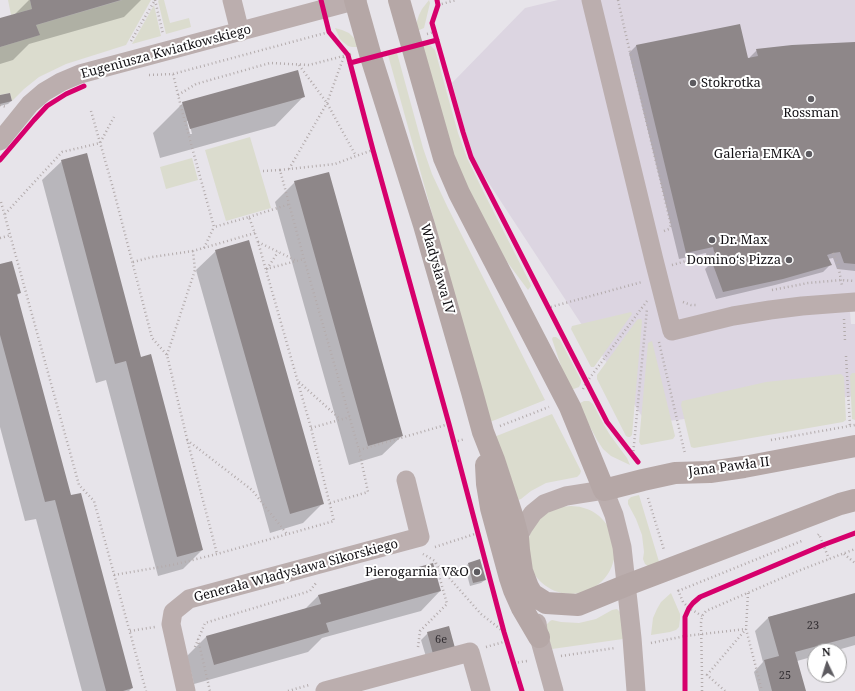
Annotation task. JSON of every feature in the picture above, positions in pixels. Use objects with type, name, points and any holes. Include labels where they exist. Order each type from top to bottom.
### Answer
[{"type":"main road","name":"Władysława IV","points":[[355,0],[371,57],[426,232],[483,432],[494,460],[518,537]]},
{"type":"main road","points":[[399,0],[440,148],[446,163],[459,193],[570,407],[604,490]]},
{"type":"main road","points":[[483,432],[487,484],[491,508],[506,567],[522,608],[540,637]]},
{"type":"main road","name":"Jana Pawła II","points":[[604,490],[675,473],[710,472],[744,467],[852,436]]},
{"type":"main road","points":[[518,537],[522,571],[532,594],[546,604],[578,604],[840,504],[855,500]]},
{"type":"street","points":[[232,0],[240,32]]},
{"type":"street","name":"Eugeniusza Kwiatkowskiego","points":[[0,141],[30,104],[44,92],[61,82],[80,74],[355,0]]},
{"type":"street","points":[[591,0],[658,278],[665,334],[733,316],[802,306],[855,302]]},
{"type":"street","name":"Generała Władysława Sikorskiego","points":[[186,691],[171,624],[173,612],[189,599],[420,537],[406,480]]},
{"type":"street","points":[[518,537],[533,513],[544,504],[566,496],[604,490],[614,515],[622,547],[627,585],[636,691]]},
{"type":"street","points":[[532,594],[540,637],[554,691]]},
{"type":"street","points":[[318,688],[470,652],[481,691]]},
{"type":"path","points":[[155,0],[164,40]]},
{"type":"path","points":[[130,44],[155,0]]},
{"type":"path","points":[[438,5],[456,0]]},
{"type":"path","points":[[618,0],[671,225],[669,229],[658,232]]},
{"type":"path","points":[[144,75],[173,74],[329,32]]},
{"type":"path","points":[[178,95],[196,84],[270,63],[309,65],[354,54]]},
{"type":"path","points":[[289,169],[327,103],[344,56]]},
{"type":"path","points":[[299,65],[327,103],[356,156]]},
{"type":"path","points":[[173,74],[214,227],[204,248]]},
{"type":"path","points":[[91,111],[133,262],[152,338],[167,355],[186,439],[217,554]]},
{"type":"path","points":[[5,214],[62,152],[100,143],[114,116]]},
{"type":"path","points":[[263,171],[335,164],[373,150]]},
{"type":"path","points":[[280,170],[350,417],[368,492],[330,503]]},
{"type":"path","points":[[1,202],[79,485],[94,501],[146,691]]},
{"type":"path","points":[[214,227],[290,204]]},
{"type":"path","points":[[114,575],[172,565],[217,554],[334,521],[298,381],[258,242],[249,217]]},
{"type":"path","points":[[133,262],[152,256],[193,251],[255,233]]},
{"type":"path","points":[[0,238],[11,235]]},
{"type":"path","points":[[258,242],[297,261]]},
{"type":"path","points":[[167,355],[195,270],[193,251]]},
{"type":"path","points":[[266,269],[278,252]]},
{"type":"path","points":[[547,308],[658,278],[667,267],[715,254]]},
{"type":"path","points":[[266,269],[304,258]]},
{"type":"path","points":[[771,290],[808,283],[841,280],[855,281]]},
{"type":"path","points":[[648,299],[650,306]]},
{"type":"path","points":[[586,383],[648,299]]},
{"type":"path","points":[[633,455],[648,299]]},
{"type":"path","points":[[682,302],[690,305],[698,305]]},
{"type":"path","points":[[665,334],[686,457]]},
{"type":"path","points":[[846,356],[852,436]]},
{"type":"path","points":[[298,381],[340,419]]},
{"type":"path","points":[[454,442],[549,407]]},
{"type":"path","points":[[311,428],[350,417]]},
{"type":"path","points":[[359,450],[450,424]]},
{"type":"path","points":[[852,436],[855,425]]},
{"type":"path","points":[[764,442],[852,436]]},
{"type":"path","points":[[186,439],[252,490],[287,534]]},
{"type":"path","points":[[647,493],[665,556]]},
{"type":"path","points":[[434,547],[478,533]]},
{"type":"path","points":[[812,537],[819,534],[829,559]]},
{"type":"path","points":[[702,616],[688,611],[677,589],[804,540]]},
{"type":"path","points":[[816,548],[830,542]]},
{"type":"path","points":[[702,691],[701,623],[702,616],[706,611],[798,571],[855,549]]},
{"type":"path","points":[[427,550],[420,552],[435,561],[481,614],[504,632]]},
{"type":"path","points":[[844,554],[855,563]]},
{"type":"path","points":[[418,650],[420,631],[447,604],[435,561]]},
{"type":"path","points":[[179,661],[191,657],[205,623],[310,591],[318,581]]},
{"type":"path","points":[[748,593],[746,629],[762,691]]},
{"type":"path","points":[[688,611],[693,603]]},
{"type":"path","points":[[130,631],[143,629]]},
{"type":"path","points":[[652,643],[685,636],[746,629]]},
{"type":"path","points":[[707,675],[746,629]]},
{"type":"path","points":[[685,630],[685,644]]},
{"type":"path","points":[[198,639],[210,691]]},
{"type":"path","points":[[554,657],[616,648]]},
{"type":"path","points":[[514,663],[527,661]]},
{"type":"path","points":[[702,675],[707,675],[725,691]]},
{"type":"path","points":[[288,691],[318,688]]},
{"type":"shaded area","points":[[8,0],[30,0],[32,9],[11,15]]},
{"type":"shaded area","points":[[122,0],[151,0],[126,45],[66,64],[39,77],[12,101],[10,93],[0,95],[0,47],[39,35],[36,25]]},
{"type":"shaded area","points":[[159,0],[164,0],[170,23],[189,18],[191,27],[166,34]]},
{"type":"shaded area","points":[[429,0],[430,3],[424,28],[417,31],[417,21],[419,15]]},
{"type":"shaded area","points":[[558,0],[855,0],[855,312],[850,312],[851,324],[855,324],[855,396],[647,424],[473,159],[452,83],[525,8]]},
{"type":"shaded area","points":[[154,5],[161,36],[132,44]]},
{"type":"shaded area","points":[[335,28],[349,33],[354,38],[358,47],[348,46],[343,42]]},
{"type":"shaded area","points":[[428,45],[435,50],[458,133],[467,158],[530,283],[531,286],[528,290],[499,251],[458,168],[421,46]]},
{"type":"shaded area","points":[[397,53],[423,148],[432,174],[545,400],[490,422],[388,55]]},
{"type":"shaded area","points":[[250,137],[271,208],[226,221],[205,150]]},
{"type":"shaded area","points":[[192,158],[198,180],[166,189],[160,167]]},
{"type":"shaded area","points":[[631,312],[632,314],[594,367],[591,367],[571,329],[572,326]]},
{"type":"shaded area","points":[[639,319],[642,321],[632,435],[628,437],[626,436],[597,379],[597,375]]},
{"type":"shaded area","points":[[553,337],[560,340],[581,380],[579,387],[571,390],[565,378],[552,339]]},
{"type":"shaded area","points":[[652,341],[675,436],[673,439],[641,445],[639,442],[648,343]]},
{"type":"shaded area","points":[[852,373],[855,373],[855,420],[852,419],[850,376]]},
{"type":"shaded area","points":[[841,374],[844,377],[846,420],[843,422],[694,448],[691,447],[681,405],[682,401],[766,382]]},
{"type":"shaded area","points":[[584,401],[589,401],[593,404],[610,435],[627,458],[630,465],[611,456],[603,449],[578,404]]},
{"type":"shaded area","points":[[552,414],[581,471],[580,474],[577,477],[546,483],[518,500],[494,437]]},
{"type":"shaded area","points":[[639,495],[660,565],[649,567],[645,564],[643,559],[644,552],[642,535],[628,504],[628,500],[631,497]]},
{"type":"shaded area","points":[[571,506],[588,510],[602,519],[611,533],[615,550],[611,567],[602,581],[588,590],[571,594],[554,590],[540,581],[531,567],[527,550],[531,533],[540,519],[554,510]]},
{"type":"shaded area","points":[[671,593],[680,614],[679,627],[670,632],[651,635],[653,618],[657,609],[661,602]]},
{"type":"shaded area","points":[[617,609],[621,613],[623,639],[552,649],[545,626],[550,621],[579,623],[596,619],[612,610]]},
{"type":"building","points":[[30,0],[121,0],[36,25],[40,35],[0,47],[0,18],[32,9]]},
{"type":"building","points":[[740,24],[748,58],[758,56],[756,49],[792,45],[855,42],[855,264],[844,263],[840,252],[833,253],[827,255],[832,265],[783,279],[723,292],[712,262],[716,260],[713,247],[686,253],[636,45]]},
{"type":"building","points":[[298,70],[305,97],[190,129],[182,102]]},
{"type":"building","points":[[10,93],[12,101],[0,104],[0,95]]},
{"type":"building","points":[[87,153],[141,357],[151,354],[203,550],[177,557],[126,361],[115,364],[61,160]]},
{"type":"building","points":[[329,172],[403,436],[368,446],[294,181]]},
{"type":"building","points":[[249,240],[324,504],[290,514],[215,250]]},
{"type":"building","points":[[12,261],[21,293],[17,294],[71,495],[81,493],[133,688],[123,691],[106,691],[55,500],[45,502],[0,335],[0,264]]},
{"type":"building","name":"Pierogarnia V&O","points":[[480,559],[486,580],[473,583],[468,563]]},
{"type":"building","points":[[433,563],[441,591],[326,623],[329,632],[214,665],[206,636],[321,604],[318,595]]},
{"type":"building","points":[[855,593],[855,636],[829,643],[807,643],[807,649],[795,652],[806,691],[772,691],[764,660],[779,656],[768,617]]},
{"type":"building","points":[[449,626],[455,648],[433,654],[427,632]]},
{"type":"cycle path","points":[[321,0],[329,32],[348,55],[504,632],[522,691]]},
{"type":"cycle path","points":[[437,0],[438,5],[432,23],[471,157],[607,422],[638,462]]},
{"type":"cycle path","points":[[350,63],[437,40]]},
{"type":"cycle path","points":[[0,160],[47,106],[66,94],[84,86]]},
{"type":"cycle path","points":[[685,691],[685,617],[693,603],[700,597],[855,533]]},
{"type":"place","name":"Stokrotka","points":[[693,83]]},
{"type":"place","name":"Rossman","points":[[811,99]]},
{"type":"place","name":"Galeria EMKA","points":[[809,154]]},
{"type":"place","name":"Dr. Max","points":[[712,240]]},
{"type":"place","name":"Domino‘s Pizza","points":[[789,260]]},
{"type":"place","name":"Pierogarnia V&O","points":[[477,572]]}]
